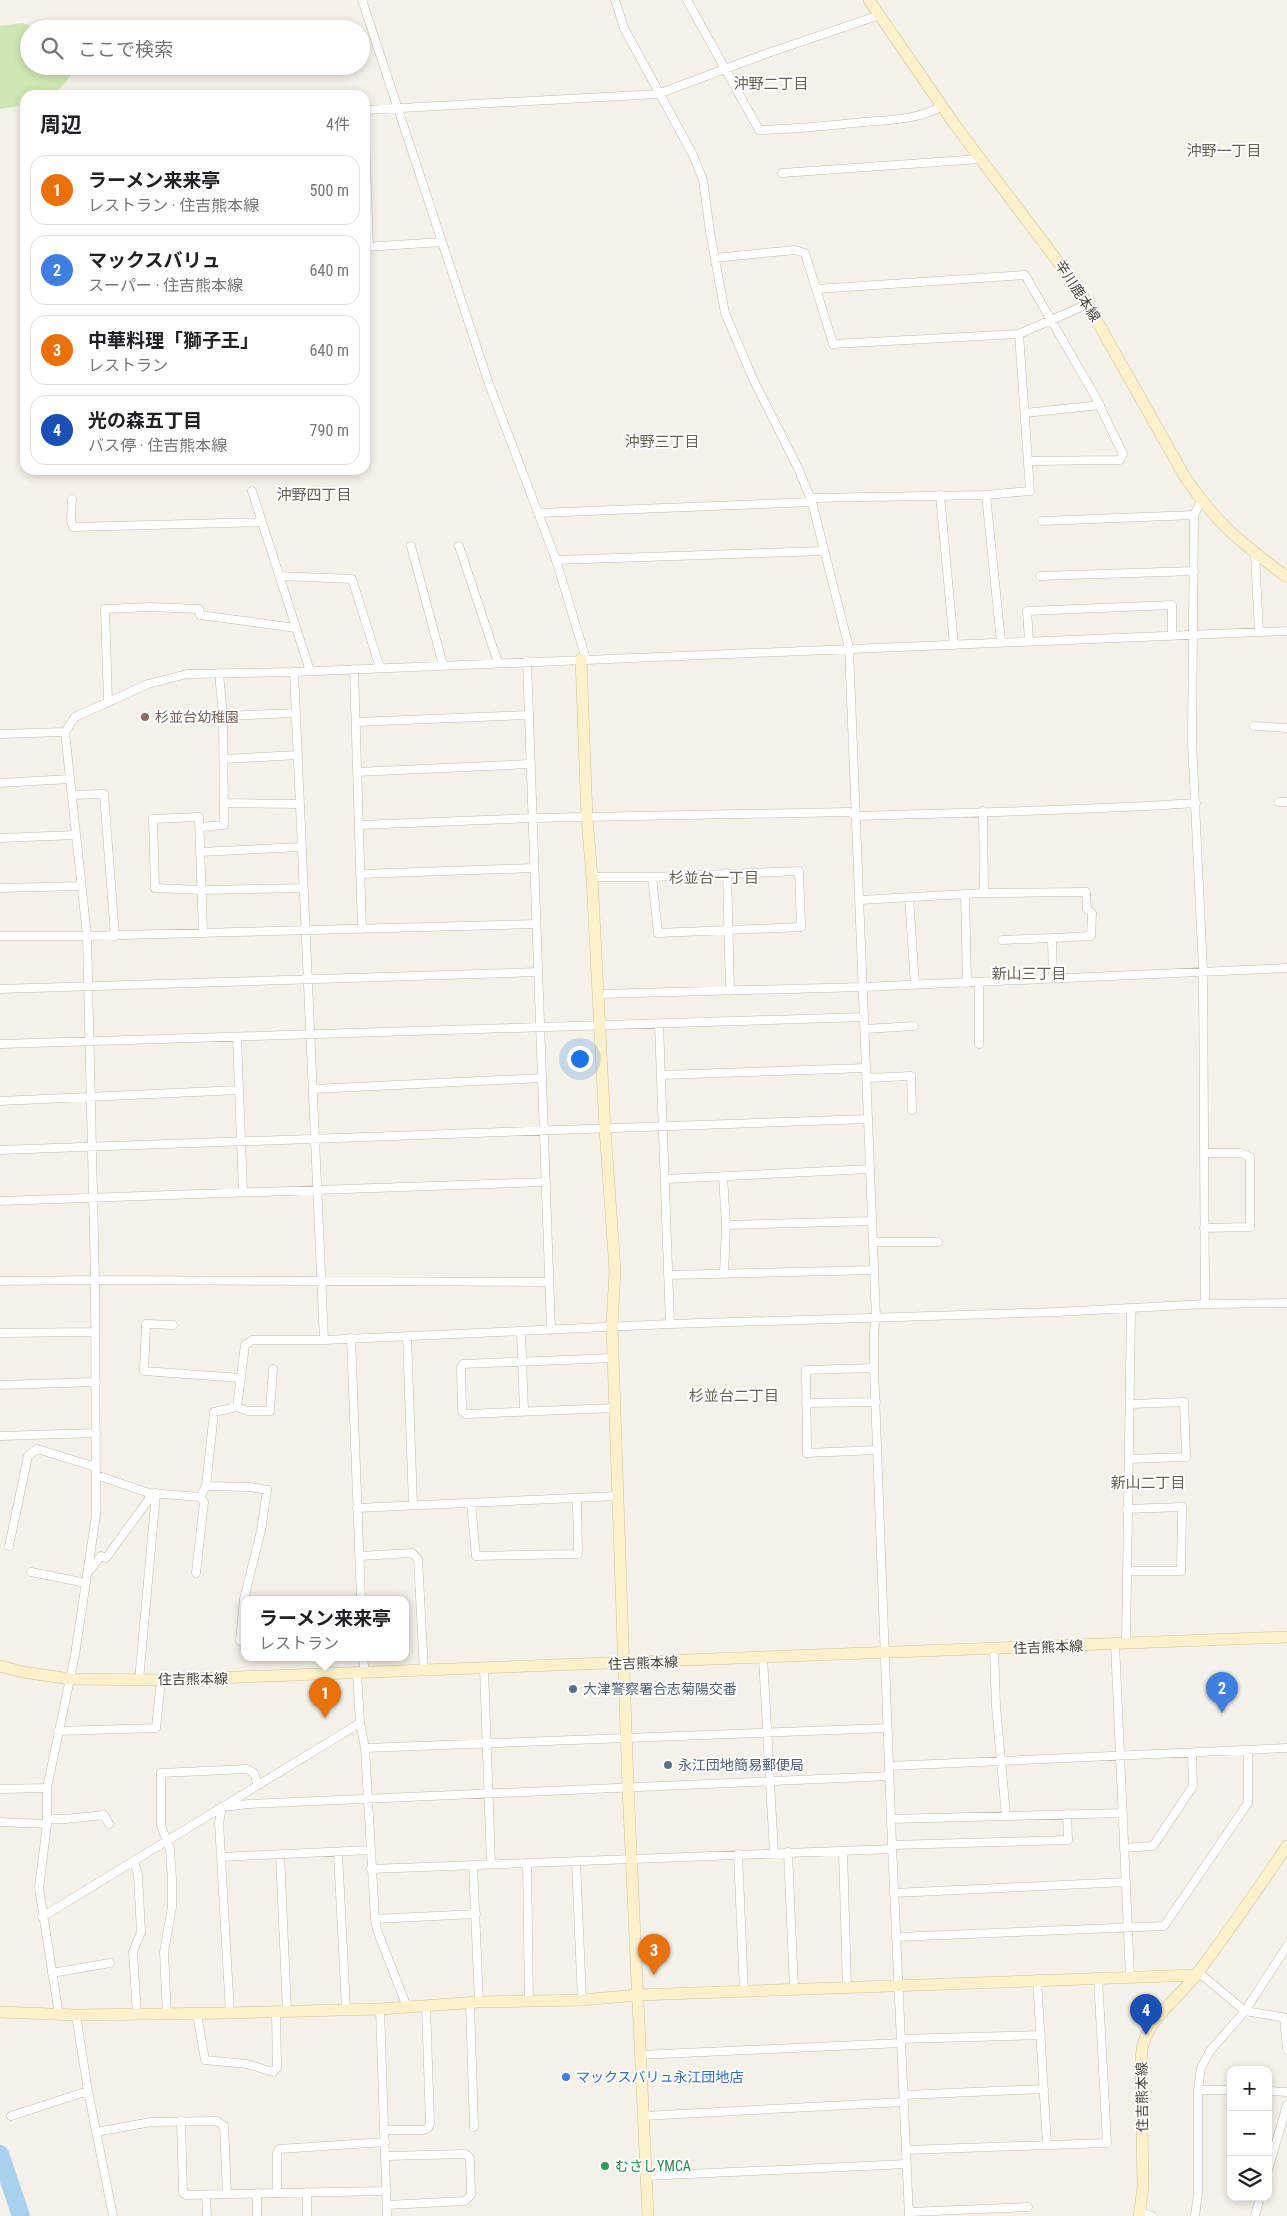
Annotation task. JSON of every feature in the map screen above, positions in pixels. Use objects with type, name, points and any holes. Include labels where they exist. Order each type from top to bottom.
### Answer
[{"type":"street","points":[[362,0],[369,20]]},
{"type":"street","points":[[614,0],[624,28],[658,94],[694,155],[703,180],[725,313],[753,379],[798,468],[811,500],[849,648],[876,1318],[874,1368],[887,1728],[909,2214],[1028,2207]]},
{"type":"street","points":[[687,0],[759,130],[896,119],[929,114],[942,106]]},
{"type":"street","name":"辛川鹿本線","points":[[869,0],[980,159],[1054,255],[1088,304],[1185,477],[1201,501],[1226,530],[1255,555],[1286,573]]},
{"type":"street","points":[[370,110],[658,94],[880,15]]},
{"type":"street","points":[[370,24],[489,384],[556,560],[583,659],[587,818],[614,1270],[612,1327],[626,1738],[648,2216]]},
{"type":"street","points":[[782,173],[980,159]]},
{"type":"street","points":[[370,246],[442,242]]},
{"type":"street","points":[[715,258],[795,250],[805,253],[833,344],[1019,334],[1088,304]]},
{"type":"street","points":[[816,289],[1025,275],[1100,405],[1123,454],[1120,460],[1028,461]]},
{"type":"street","points":[[538,513],[811,500],[986,495],[1030,491],[1019,334]]},
{"type":"street","points":[[1025,413],[1100,405]]},
{"type":"street","points":[[252,491],[310,671]]},
{"type":"street","points":[[940,495],[954,645]]},
{"type":"street","points":[[986,495],[1001,642]]},
{"type":"street","points":[[72,499],[71,520],[73,527],[261,522]]},
{"type":"street","points":[[1201,501],[1194,516],[1192,742],[1203,970],[1205,1304]]},
{"type":"street","points":[[1042,521],[1194,516]]},
{"type":"street","points":[[411,546],[443,665]]},
{"type":"street","points":[[459,546],[498,663]]},
{"type":"street","points":[[556,560],[824,551]]},
{"type":"street","points":[[1255,555],[1258,632]]},
{"type":"street","points":[[1040,576],[1194,571]]},
{"type":"street","points":[[279,576],[352,579],[380,668]]},
{"type":"street","points":[[1029,641],[1027,611],[1162,605],[1172,605],[1172,635]]},
{"type":"street","points":[[108,701],[105,609],[150,607],[198,609],[200,615],[296,628]]},
{"type":"street","points":[[59,2015],[42,1917],[39,1888],[47,1822],[48,1788],[70,1679],[96,1515],[95,1280],[87,936],[65,732],[68,724],[75,718],[108,701],[148,684],[187,674],[294,672],[1287,631]]},
{"type":"street","points":[[527,661],[551,1330]]},
{"type":"street","points":[[354,669],[362,929]]},
{"type":"street","points":[[294,672],[324,1340]]},
{"type":"street","points":[[200,827],[224,825],[223,716],[219,674]]},
{"type":"street","points":[[223,716],[296,713]]},
{"type":"street","points":[[356,722],[529,715]]},
{"type":"street","points":[[1254,726],[1287,728]]},
{"type":"street","points":[[0,734],[65,732]]},
{"type":"street","points":[[224,759],[298,755]]},
{"type":"street","points":[[357,772],[531,764]]},
{"type":"street","points":[[0,783],[70,779]]},
{"type":"street","points":[[72,796],[104,794],[115,936]]},
{"type":"street","points":[[224,803],[300,804]]},
{"type":"street","points":[[359,825],[533,818],[849,812],[857,816],[1041,809],[1075,810],[1196,803]]},
{"type":"street","points":[[983,811],[984,893]]},
{"type":"street","points":[[202,933],[202,890],[200,817],[153,819],[155,888],[202,890],[304,888]]},
{"type":"street","points":[[0,838],[76,835]]},
{"type":"street","points":[[200,852],[302,847]]},
{"type":"street","points":[[360,874],[534,868]]},
{"type":"street","points":[[592,877],[652,877],[799,871],[801,927],[658,933],[652,877]]},
{"type":"street","points":[[727,873],[730,930],[730,991]]},
{"type":"street","points":[[0,888],[81,886]]},
{"type":"street","points":[[860,900],[984,893],[1086,892],[1087,909],[1092,913],[1091,936],[1002,940]]},
{"type":"street","points":[[965,894],[967,983]]},
{"type":"street","points":[[909,897],[915,985]]},
{"type":"street","points":[[0,936],[115,936],[536,924]]},
{"type":"street","points":[[1052,938],[1053,978]]},
{"type":"street","points":[[598,994],[863,987],[1203,970],[1287,968]]},
{"type":"street","points":[[0,989],[88,988],[538,972]]},
{"type":"street","points":[[979,982],[979,1044]]},
{"type":"street","points":[[0,1044],[864,1017]]},
{"type":"street","points":[[659,1024],[670,1324]]},
{"type":"street","points":[[865,1029],[914,1026]]},
{"type":"street","points":[[237,1038],[243,1192]]},
{"type":"street","points":[[662,1075],[866,1068]]},
{"type":"street","points":[[867,1078],[910,1076],[912,1110]]},
{"type":"street","points":[[313,1089],[542,1078]]},
{"type":"street","points":[[0,1101],[239,1090]]},
{"type":"street","points":[[0,1150],[241,1140],[664,1128],[868,1119]]},
{"type":"street","points":[[1204,1153],[1241,1153],[1250,1157],[1250,1227],[1204,1228]]},
{"type":"street","points":[[666,1178],[870,1169]]},
{"type":"street","points":[[723,1176],[726,1225],[724,1274]]},
{"type":"street","points":[[0,1201],[546,1182]]},
{"type":"street","points":[[726,1225],[872,1221]]},
{"type":"street","points":[[873,1242],[938,1242]]},
{"type":"street","points":[[668,1275],[874,1270]]},
{"type":"street","points":[[0,1282],[95,1280],[549,1282]]},
{"type":"street","points":[[236,1407],[245,1345],[252,1340],[324,1340],[670,1324],[876,1318],[1205,1304],[1287,1303]]},
{"type":"street","points":[[1130,1976],[1120,1756],[1120,1644],[1127,1571],[1131,1308]]},
{"type":"street","points":[[172,1325],[146,1324],[144,1371],[241,1378]]},
{"type":"street","points":[[0,1333],[95,1332]]},
{"type":"street","points":[[522,1332],[524,1411]]},
{"type":"street","points":[[407,1336],[414,1505]]},
{"type":"street","points":[[351,1338],[361,1596]]},
{"type":"street","points":[[613,1358],[463,1364],[461,1368],[462,1411],[466,1414],[615,1408]]},
{"type":"street","points":[[874,1368],[806,1370],[807,1452],[877,1450]]},
{"type":"street","points":[[200,1497],[206,1486],[214,1412],[236,1407],[248,1411],[270,1411],[273,1369]]},
{"type":"street","points":[[0,1385],[96,1382]]},
{"type":"street","points":[[806,1403],[876,1402]]},
{"type":"street","points":[[1130,1404],[1184,1402],[1186,1457],[1130,1459]]},
{"type":"street","points":[[0,1436],[96,1433]]},
{"type":"street","points":[[9,1546],[28,1456],[37,1448],[152,1493],[200,1497],[204,1502],[196,1573]]},
{"type":"street","points":[[206,1486],[250,1487],[267,1490],[261,1531],[245,1596]]},
{"type":"street","points":[[88,1572],[101,1556],[106,1558],[152,1493]]},
{"type":"street","points":[[139,1680],[152,1493]]},
{"type":"street","points":[[357,1508],[618,1496]]},
{"type":"street","points":[[471,1503],[476,1556],[578,1554],[577,1499]]},
{"type":"street","points":[[1127,1509],[1182,1507],[1182,1571],[1127,1571]]},
{"type":"street","points":[[189,1546],[199,1548]]},
{"type":"street","points":[[360,1556],[412,1553],[418,1559],[424,1671]]},
{"type":"street","points":[[31,1572],[86,1583]]},
{"type":"street","points":[[240,1640],[241,1630]]},
{"type":"street","name":"住吉熊本線","points":[[0,1666],[70,1679],[161,1680],[1287,1637]]},
{"type":"street","points":[[994,1649],[1000,1762],[1006,1816]]},
{"type":"street","points":[[763,1658],[774,1853]]},
{"type":"street","points":[[363,1661],[361,1673],[360,1722],[365,1748],[375,1919],[377,1930],[407,2007]]},
{"type":"street","points":[[484,1668],[491,1864]]},
{"type":"street","points":[[58,1731],[156,1728],[161,1680]]},
{"type":"street","points":[[42,1917],[360,1722]]},
{"type":"street","points":[[365,1748],[887,1728]]},
{"type":"street","points":[[889,1766],[1287,1748]]},
{"type":"street","points":[[896,1938],[1164,1926],[1248,1804],[1248,1751]]},
{"type":"street","points":[[1124,1848],[1153,1846],[1192,1786],[1192,1753]]},
{"type":"street","points":[[167,2015],[164,1952],[172,1906],[172,1880],[170,1848],[161,1826],[161,1773],[247,1769],[254,1773],[258,1785]]},
{"type":"street","points":[[222,1807],[889,1776]]},
{"type":"street","points":[[0,1789],[48,1788]]},
{"type":"street","points":[[222,1807],[219,1823],[230,2013]]},
{"type":"street","points":[[891,1819],[1123,1813]]},
{"type":"street","points":[[372,1869],[631,1860],[1068,1840],[1067,1814]]},
{"type":"street","points":[[0,1822],[47,1822],[104,1815],[109,1824]]},
{"type":"street","name":"住吉熊本線","points":[[1140,2214],[1143,2188],[1142,2049],[1146,2035],[1158,2018],[1197,1973],[1287,1846]]},
{"type":"street","points":[[221,1857],[370,1850]]},
{"type":"street","points":[[843,1851],[847,1987]]},
{"type":"street","points":[[338,1852],[346,2010]]},
{"type":"street","points":[[788,1852],[794,1989]]},
{"type":"street","points":[[198,2014],[205,2060],[247,2064],[273,2072],[277,2068],[281,2011],[280,1854]]},
{"type":"street","points":[[738,1854],[744,1991]]},
{"type":"street","points":[[134,1861],[138,1875],[141,1932],[133,1952],[136,2015]]},
{"type":"street","points":[[576,1862],[582,2000]]},
{"type":"street","points":[[527,1863],[529,2001]]},
{"type":"street","points":[[473,1865],[476,1914],[474,2127]]},
{"type":"street","points":[[894,1893],[1126,1882]]},
{"type":"street","points":[[375,1919],[476,1914]]},
{"type":"street","points":[[1195,2216],[1198,2193],[1198,2090],[1201,2068],[1210,2051],[1245,2012],[1287,1946]]},
{"type":"street","points":[[52,1973],[110,1963]]},
{"type":"street","points":[[0,2012],[59,2015],[167,2015],[380,2009],[475,2003],[582,2000],[638,1995],[1197,1973],[1245,2012],[1286,2018],[1287,2049]]},
{"type":"street","points":[[906,2150],[1107,2143],[1098,1978]]},
{"type":"street","points":[[1037,1980],[1047,2145]]},
{"type":"street","points":[[385,2130],[424,2130],[428,2128],[430,2123],[426,2006]]},
{"type":"street","points":[[380,2009],[387,2216]]},
{"type":"street","points":[[76,2015],[88,2091],[113,2216]]},
{"type":"street","points":[[640,2055],[1041,2035]]},
{"type":"street","points":[[643,2116],[1044,2089]]},
{"type":"street","points":[[1198,2090],[1227,2090]]},
{"type":"street","points":[[11,2116],[88,2091]]},
{"type":"street","points":[[1272,2091],[1287,2092]]},
{"type":"street","points":[[1272,2156],[1287,2105]]},
{"type":"street","points":[[96,2132],[151,2122],[217,2121],[224,2126],[227,2194]]},
{"type":"street","points":[[181,2122],[182,2190],[186,2195],[277,2192],[387,2192]]},
{"type":"street","points":[[277,2192],[277,2154],[279,2149],[385,2142]]},
{"type":"street","points":[[386,2156],[466,2154],[470,2158],[471,2195],[465,2201],[387,2205]]},
{"type":"street","points":[[645,2176],[907,2164]]},
{"type":"street","points":[[307,2192],[307,2216]]},
{"type":"street","points":[[256,2193],[257,2216]]},
{"type":"street","points":[[206,2195],[207,2216]]},
{"type":"street","points":[[1255,2216],[1259,2201]]},
{"type":"street","points":[[1140,2214],[1152,2216]]},
{"type":"green space","points":[[20,23],[20,75],[71,75],[67,81],[58,90],[20,90],[20,106],[0,109],[0,26]]},
{"type":"waterway","points":[[0,2154],[21,2216]]},
{"type":"place","name":"杉並台幼稚園","points":[[145,717]]},
{"type":"place","name":"大津警察署合志菊陽交番","points":[[573,1689]]},
{"type":"place","name":"マックスバリュ","points":[[1222,1713]]},
{"type":"place","name":"ラーメン来来亭","points":[[325,1718]]},
{"type":"place","name":"永江団地簡易郵便局","points":[[668,1765]]},
{"type":"place","name":"中華料理「獅子王」","points":[[654,1975]]},
{"type":"place","name":"光の森五丁目","points":[[1146,2035]]},
{"type":"place","name":"マックスバリュ永江団地店","points":[[566,2077]]},
{"type":"place","name":"むさしYMCA","points":[[605,2166]]},
{"type":"district","name":"沖野二丁目","points":[[771,84]]},
{"type":"district","name":"沖野一丁目","points":[[1224,151]]},
{"type":"district","name":"沖野三丁目","points":[[662,442]]},
{"type":"district","name":"沖野四丁目","points":[[314,495]]},
{"type":"district","name":"杉並台一丁目","points":[[714,878]]},
{"type":"district","name":"新山三丁目","points":[[1029,974]]},
{"type":"district","name":"杉並台二丁目","points":[[734,1396]]},
{"type":"district","name":"新山二丁目","points":[[1148,1483]]}]
